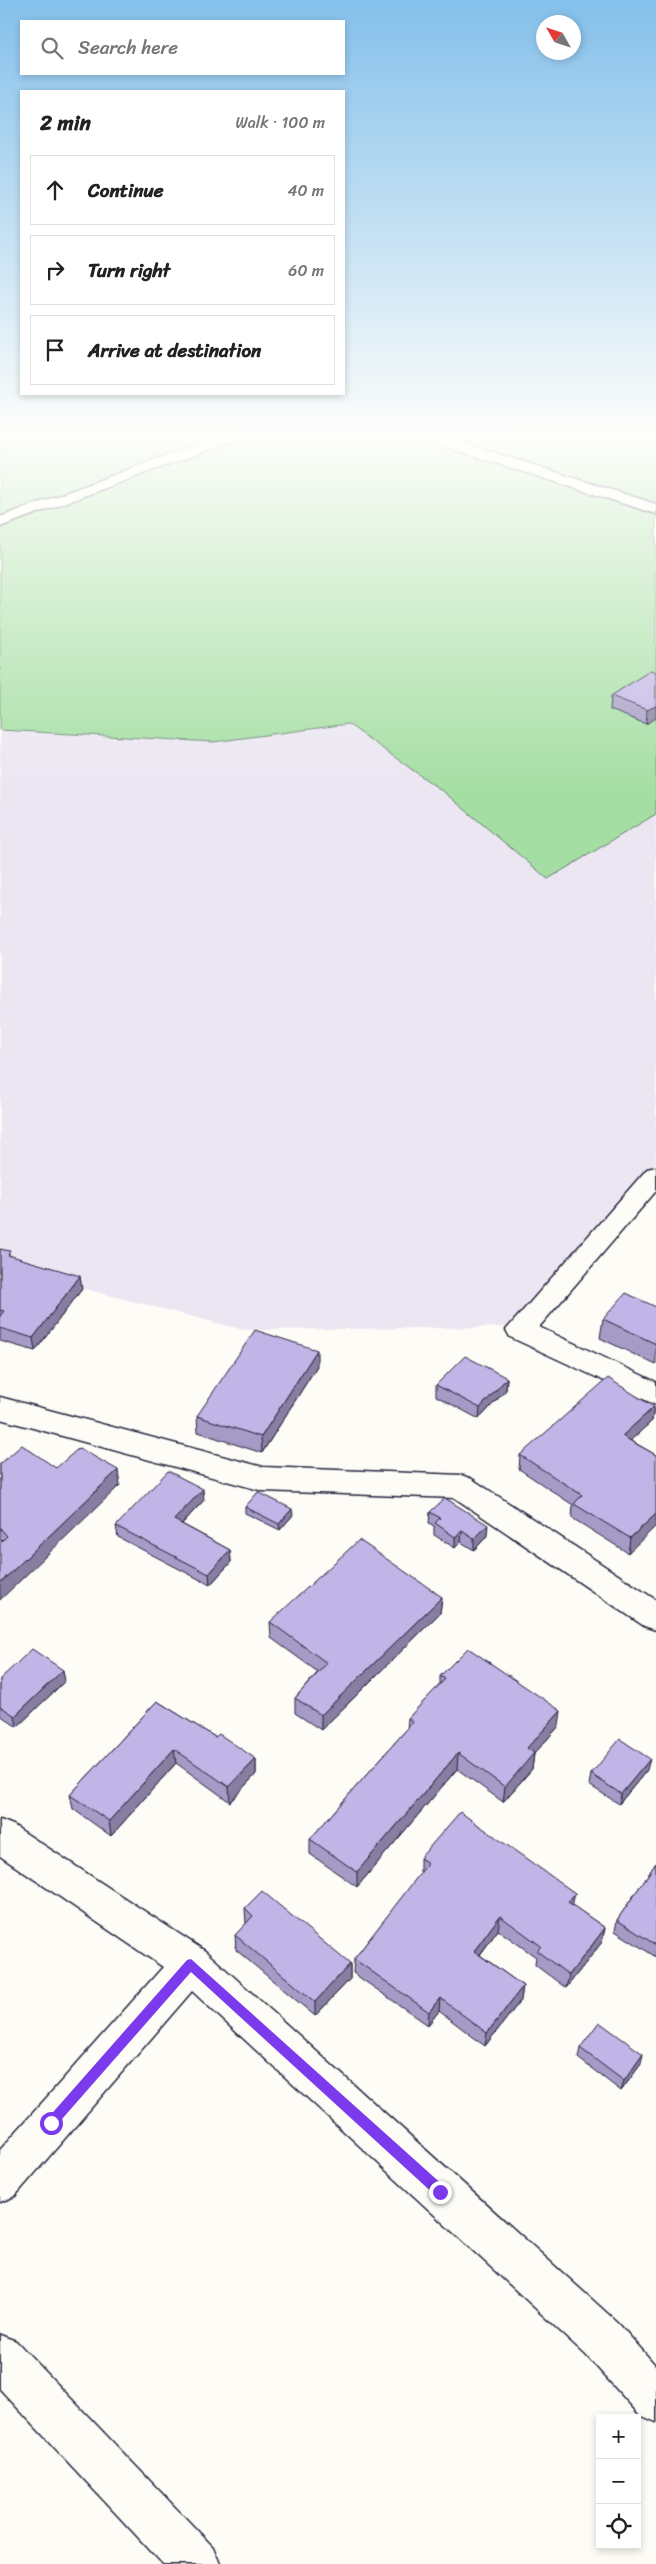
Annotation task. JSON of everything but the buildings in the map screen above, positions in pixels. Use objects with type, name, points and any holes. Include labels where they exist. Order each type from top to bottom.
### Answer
[{"type":"street","points":[[656,1176],[520,1330],[656,1394]]},
{"type":"street","points":[[0,1408],[263,1479],[460,1487],[656,1617]]},
{"type":"street","points":[[0,1836],[191,1964],[602,2339],[656,2399]]},
{"type":"street","points":[[0,2181],[191,1964]]},
{"type":"street","points":[[0,2357],[196,2564]]},
{"type":"shaded area","points":[[348,724],[445,793],[548,879],[656,814],[656,1163],[526,1327],[244,1330],[0,1267],[0,730],[213,742]]},
{"type":"green space","points":[[0,553],[656,553],[656,814],[548,879],[445,793],[348,724],[213,742],[0,730]]},
{"type":"route","points":[[51,2123],[191,1964],[440,2192]]}]
